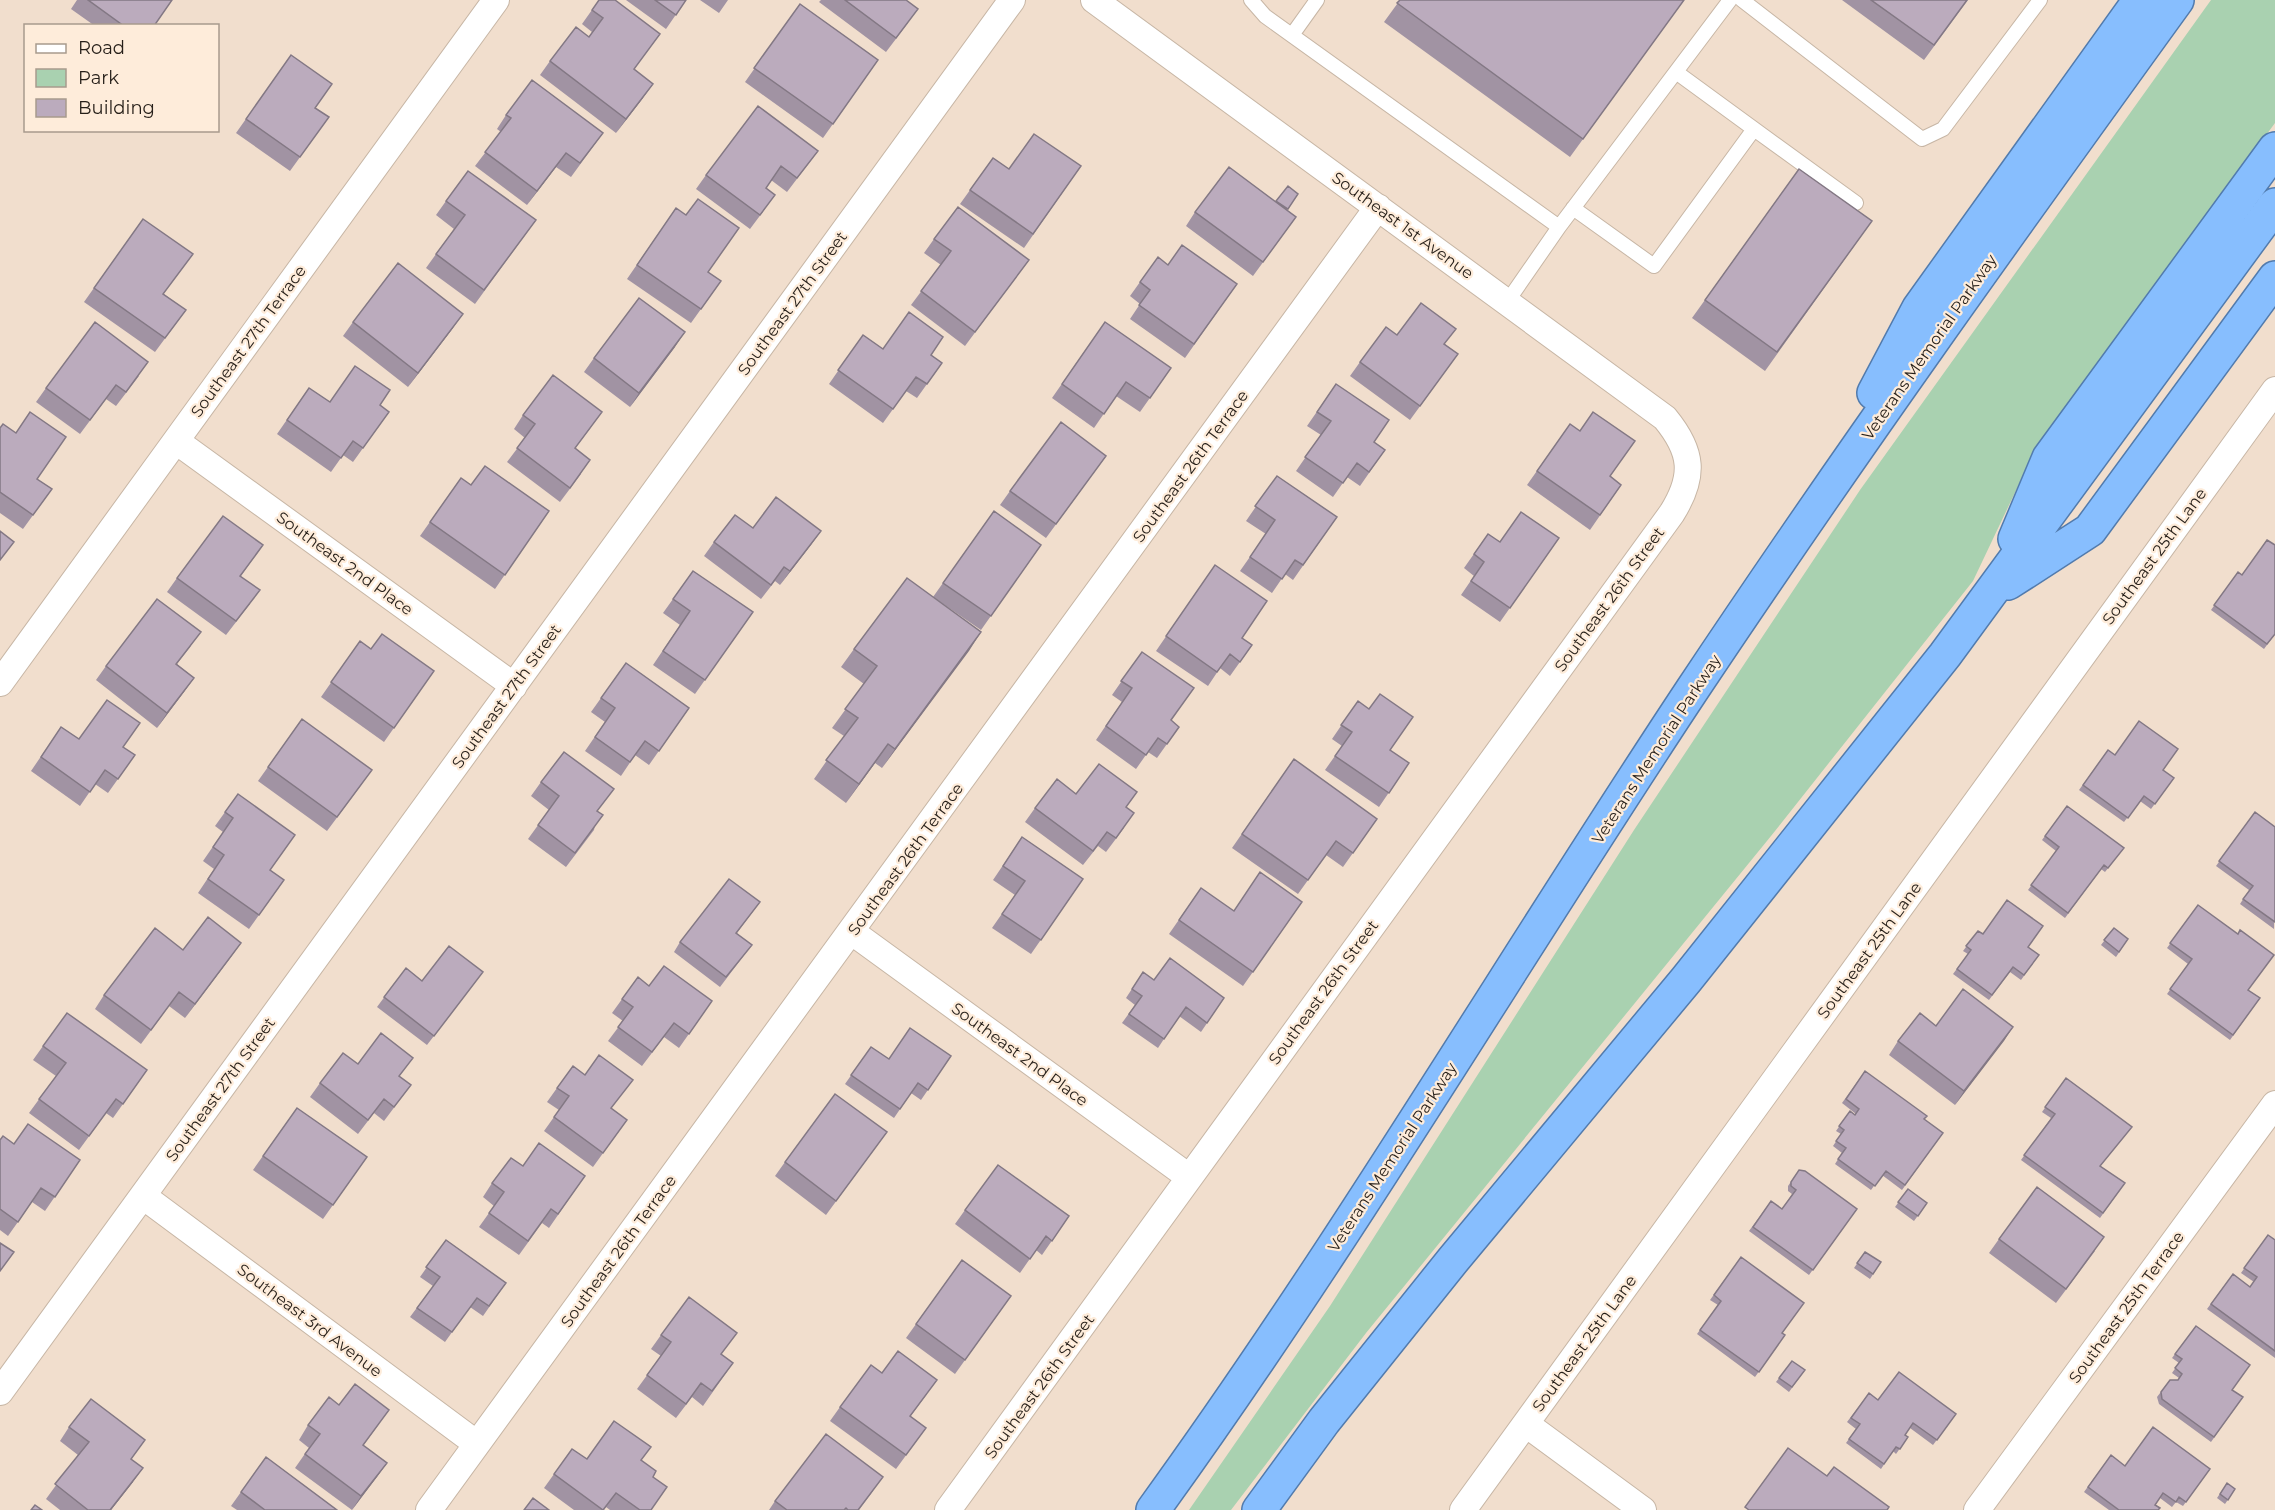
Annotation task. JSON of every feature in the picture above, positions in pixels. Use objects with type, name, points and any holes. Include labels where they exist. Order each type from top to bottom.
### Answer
[{"type":"highway","points":[[1800,532],[1919,308],[2140,0]]},
{"type":"highway","name":"Veterans Memorial Parkway","points":[[1153,1510],[1209,1433],[1313,1281],[1685,702],[1800,532],[1890,400],[2176,0]]},
{"type":"highway","points":[[1992,593],[2049,458],[2275,149]]},
{"type":"highway","points":[[1259,1510],[1353,1385],[1453,1260],[1686,980],[1938,664],[2275,205]]},
{"type":"highway","points":[[1992,593],[2090,530],[2275,278]]},
{"type":"street","name":"Southeast 27th Terrace","points":[[0,683],[496,0]]},
{"type":"street","name":"Southeast 27th Street","points":[[0,1392],[1012,0]]},
{"type":"street","name":"Southeast 1st Avenue","points":[[1094,0],[1665,418],[1686,449],[1688,469]]},
{"type":"street","name":"Southeast 26th Terrace","points":[[429,1510],[1378,207]]},
{"type":"street","name":"Southeast 25th Lane","points":[[1463,1510],[2275,390]]},
{"type":"street","name":"Southeast 2nd Place","points":[[176,441],[514,686]]},
{"type":"street","name":"Southeast 26th Street","points":[[948,1510],[1672,513],[1683,495],[1688,469]]},
{"type":"street","name":"Southeast 2nd Place","points":[[852,932],[1189,1177]]},
{"type":"street","name":"Southeast 25th Terrace","points":[[1977,1510],[2275,1104]]},
{"type":"street","name":"Southeast 3rd Avenue","points":[[143,1196],[477,1444]]},
{"type":"street","points":[[1526,1424],[1643,1510]]},
{"type":"lane","points":[[1251,0],[1265,16],[1559,227]]},
{"type":"lane","points":[[1292,35],[1317,0]]},
{"type":"lane","points":[[1507,302],[1573,208],[1730,0]]},
{"type":"lane","points":[[1742,0],[1922,139],[1943,129],[2040,0]]},
{"type":"lane","points":[[1676,72],[1856,203]]},
{"type":"lane","points":[[1573,208],[1654,266],[1754,129]]},
{"type":"green space","points":[[2211,0],[2275,0],[2275,123],[2038,444],[1973,581],[1771,836],[1366,1333],[1231,1510],[1189,1510],[1330,1306],[1634,830],[1860,490]]},
{"type":"building","points":[[88,0],[172,0],[155,24],[121,24]]},
{"type":"building","points":[[599,0],[615,0],[660,34],[634,69],[653,84],[626,119],[550,61],[576,27],[589,37],[603,18],[592,10]]},
{"type":"building","points":[[655,0],[686,0],[676,15]]},
{"type":"building","points":[[845,0],[906,0],[918,9],[896,38]]},
{"type":"building","points":[[1400,0],[1684,0],[1583,139],[1397,3]]},
{"type":"building","points":[[1871,0],[1967,0],[1934,45]]},
{"type":"building","points":[[800,4],[878,60],[833,124],[754,68]]},
{"type":"building","points":[[291,55],[332,84],[315,108],[329,117],[300,157],[246,119]]},
{"type":"building","points":[[532,80],[603,133],[580,163],[566,153],[537,191],[485,152],[511,118],[506,115]]},
{"type":"building","points":[[758,106],[818,151],[797,178],[781,166],[766,188],[775,195],[760,215],[706,175]]},
{"type":"building","points":[[1034,134],[1081,166],[1033,234],[970,190],[993,158],[1009,169]]},
{"type":"building","points":[[1229,167],[1296,217],[1263,262],[1195,212]]},
{"type":"building","points":[[1799,169],[1872,221],[1777,352],[1705,300]]},
{"type":"building","points":[[468,171],[536,220],[484,290],[436,254],[465,215],[446,201]]},
{"type":"building","points":[[1288,186],[1298,194],[1288,209],[1276,201]]},
{"type":"building","points":[[698,199],[739,228],[708,272],[721,281],[701,309],[637,265],[676,208],[686,215]]},
{"type":"building","points":[[958,207],[1029,260],[975,332],[921,291],[951,251],[934,239]]},
{"type":"building","points":[[143,219],[193,254],[163,294],[186,310],[165,338],[94,288]]},
{"type":"building","points":[[1182,245],[1237,284],[1194,344],[1139,305],[1150,290],[1140,282],[1158,257],[1168,265]]},
{"type":"building","points":[[398,263],[463,314],[418,373],[353,322]]},
{"type":"building","points":[[639,298],[685,332],[639,393],[594,358]]},
{"type":"building","points":[[1421,303],[1456,329],[1444,344],[1458,354],[1420,406],[1360,362],[1386,327],[1397,335]]},
{"type":"building","points":[[909,312],[943,337],[931,355],[942,363],[927,384],[916,377],[893,409],[838,370],[863,335],[883,349]]},
{"type":"building","points":[[95,322],[148,362],[126,392],[116,385],[90,420],[46,388]]},
{"type":"building","points":[[1105,322],[1171,368],[1150,398],[1126,382],[1104,414],[1062,384]]},
{"type":"building","points":[[355,366],[390,390],[380,405],[389,412],[363,448],[353,441],[341,458],[287,420],[309,388],[330,402]]},
{"type":"building","points":[[553,375],[602,412],[575,448],[590,460],[570,488],[517,448],[535,424],[523,415]]},
{"type":"building","points":[[1336,384],[1389,420],[1374,442],[1385,450],[1369,472],[1357,463],[1343,483],[1305,457],[1331,421],[1317,412]]},
{"type":"building","points":[[30,412],[66,437],[37,479],[52,489],[33,515],[0,492],[0,428],[3,424],[16,433]]},
{"type":"building","points":[[1593,412],[1635,441],[1610,476],[1621,485],[1600,515],[1537,471],[1570,424],[1580,431]]},
{"type":"building","points":[[1061,422],[1106,456],[1056,524],[1010,491]]},
{"type":"building","points":[[485,466],[549,511],[505,575],[430,522],[461,478],[471,485]]},
{"type":"building","points":[[1277,476],[1337,517],[1303,565],[1295,560],[1282,579],[1250,557],[1275,520],[1255,506]]},
{"type":"building","points":[[776,497],[821,531],[790,571],[784,567],[771,585],[714,542],[735,515],[753,528]]},
{"type":"building","points":[[994,511],[1041,545],[991,616],[943,583]]},
{"type":"building","points":[[1521,512],[1559,538],[1510,608],[1471,581],[1484,562],[1474,554],[1488,534],[1500,542]]},
{"type":"building","points":[[223,516],[263,545],[240,576],[260,590],[236,621],[177,578]]},
{"type":"building","points":[[0,531],[14,542],[0,560]]},
{"type":"building","points":[[2267,540],[2275,545],[2275,634],[2267,644],[2214,605],[2238,572],[2242,575]]},
{"type":"building","points":[[1215,565],[1267,601],[1242,638],[1252,645],[1240,662],[1230,654],[1217,672],[1166,636]]},
{"type":"building","points":[[693,571],[753,612],[705,680],[663,651],[690,611],[673,599]]},
{"type":"building","points":[[907,578],[981,632],[895,749],[888,744],[859,784],[826,760],[858,718],[845,709],[877,666],[854,649]]},
{"type":"building","points":[[157,599],[201,632],[176,664],[194,678],[167,713],[106,666]]},
{"type":"building","points":[[382,634],[434,671],[394,728],[331,682],[360,641],[371,649]]},
{"type":"building","points":[[1142,652],[1194,688],[1171,720],[1179,727],[1167,744],[1158,738],[1146,755],[1106,726],[1132,688],[1121,681]]},
{"type":"building","points":[[626,663],[689,708],[659,751],[645,741],[630,762],[595,737],[615,708],[601,698]]},
{"type":"building","points":[[1380,694],[1413,717],[1390,750],[1409,763],[1389,793],[1335,756],[1352,732],[1341,725],[1358,701],[1369,709]]},
{"type":"building","points":[[107,700],[140,723],[123,747],[135,755],[118,779],[105,770],[90,792],[41,757],[61,727],[79,739]]},
{"type":"building","points":[[302,719],[372,770],[337,817],[268,767]]},
{"type":"building","points":[[2139,721],[2178,749],[2163,770],[2174,778],[2155,804],[2144,796],[2128,818],[2083,785],[2108,750],[2115,755]]},
{"type":"building","points":[[564,752],[614,789],[597,811],[603,815],[575,853],[538,825],[559,796],[541,782]]},
{"type":"building","points":[[1294,759],[1377,819],[1353,853],[1336,841],[1308,880],[1242,834]]},
{"type":"building","points":[[1099,764],[1137,792],[1126,807],[1134,813],[1116,838],[1107,832],[1093,851],[1035,808],[1057,779],[1076,794]]},
{"type":"building","points":[[238,794],[295,835],[270,870],[284,880],[259,915],[208,879],[224,855],[213,847],[233,818],[225,812]]},
{"type":"building","points":[[2067,806],[2124,848],[2108,868],[2104,865],[2068,913],[2031,885],[2059,847],[2045,836]]},
{"type":"building","points":[[2255,812],[2275,827],[2275,922],[2243,899],[2253,886],[2219,861]]},
{"type":"building","points":[[1022,837],[1083,879],[1041,940],[1002,914],[1025,881],[1003,866]]},
{"type":"building","points":[[1260,872],[1302,902],[1253,972],[1179,920],[1201,888],[1234,911]]},
{"type":"building","points":[[729,879],[760,902],[736,933],[752,945],[726,977],[680,942]]},
{"type":"building","points":[[2007,900],[2043,926],[2028,947],[2039,955],[2024,975],[2013,967],[1992,995],[1957,969],[1971,950],[1966,946],[1978,931],[1983,934]]},
{"type":"building","points":[[2198,905],[2238,934],[2240,930],[2274,955],[2248,990],[2260,998],[2233,1035],[2170,989],[2192,959],[2170,943]]},
{"type":"building","points":[[208,917],[241,943],[195,1004],[179,992],[151,1030],[104,995],[155,928],[183,950]]},
{"type":"building","points":[[2114,928],[2128,939],[2119,952],[2104,940]]},
{"type":"building","points":[[449,946],[483,972],[434,1036],[384,997],[406,968],[422,981]]},
{"type":"building","points":[[1170,958],[1224,998],[1207,1023],[1186,1007],[1164,1039],[1129,1014],[1142,996],[1132,989],[1143,972],[1154,980]]},
{"type":"building","points":[[664,966],[712,1001],[689,1034],[674,1023],[652,1052],[618,1027],[633,1007],[622,999],[638,977],[649,986]]},
{"type":"building","points":[[1963,989],[2013,1027],[1964,1091],[1898,1041],[1920,1013],[1936,1026]]},
{"type":"building","points":[[67,1013],[147,1070],[123,1104],[116,1099],[89,1136],[39,1099],[66,1063],[43,1046]]},
{"type":"building","points":[[910,1028],[951,1056],[928,1090],[918,1083],[900,1109],[851,1075],[871,1047],[889,1059]]},
{"type":"building","points":[[381,1033],[413,1058],[399,1076],[411,1085],[394,1107],[384,1099],[368,1120],[320,1083],[343,1053],[358,1064]]},
{"type":"building","points":[[599,1055],[633,1080],[611,1108],[627,1120],[603,1153],[554,1117],[569,1096],[557,1088],[573,1066],[585,1075]]},
{"type":"building","points":[[1865,1071],[1927,1116],[1924,1119],[1943,1133],[1905,1185],[1886,1171],[1875,1186],[1838,1159],[1846,1148],[1836,1141],[1844,1130],[1839,1126],[1850,1111],[1855,1115],[1859,1109],[1846,1099]]},
{"type":"building","points":[[2066,1078],[2132,1127],[2100,1166],[2125,1183],[2103,1213],[2024,1155],[2055,1114],[2045,1107]]},
{"type":"building","points":[[835,1094],[887,1132],[836,1201],[785,1162]]},
{"type":"building","points":[[297,1108],[367,1157],[333,1205],[263,1156]]},
{"type":"building","points":[[28,1124],[80,1160],[55,1197],[41,1188],[18,1222],[0,1209],[0,1140],[3,1136],[14,1144]]},
{"type":"building","points":[[539,1143],[585,1176],[558,1214],[551,1209],[528,1241],[489,1213],[504,1192],[492,1183],[511,1158],[523,1166]]},
{"type":"building","points":[[998,1165],[1069,1216],[1052,1241],[1046,1236],[1030,1259],[965,1210]]},
{"type":"building","points":[[1799,1170],[1805,1171],[1857,1209],[1813,1270],[1753,1227],[1771,1201],[1782,1209],[1796,1190],[1791,1186],[1791,1182]]},
{"type":"building","points":[[2037,1187],[2104,1237],[2066,1289],[1999,1239]]},
{"type":"building","points":[[1908,1189],[1927,1203],[1918,1216],[1898,1202]]},
{"type":"building","points":[[2268,1235],[2275,1240],[2275,1351],[2211,1304],[2233,1274],[2250,1287],[2257,1277],[2244,1268]]},
{"type":"building","points":[[446,1240],[506,1283],[489,1306],[477,1298],[452,1332],[417,1308],[440,1277],[426,1267]]},
{"type":"building","points":[[0,1243],[14,1252],[0,1271]]},
{"type":"building","points":[[1865,1252],[1881,1262],[1873,1274],[1857,1263]]},
{"type":"building","points":[[1741,1257],[1804,1303],[1782,1333],[1785,1335],[1759,1372],[1700,1330],[1721,1301],[1714,1295]]},
{"type":"building","points":[[962,1260],[1011,1296],[965,1360],[916,1324]]},
{"type":"building","points":[[689,1297],[737,1333],[721,1354],[733,1363],[712,1391],[701,1383],[686,1404],[647,1375],[671,1342],[661,1335]]},
{"type":"building","points":[[2196,1326],[2250,1365],[2232,1390],[2243,1397],[2214,1437],[2162,1399],[2161,1392],[2170,1380],[2178,1380],[2182,1374],[2175,1368],[2182,1359],[2175,1354]]},
{"type":"building","points":[[898,1351],[937,1380],[910,1416],[926,1428],[906,1455],[840,1407],[871,1365],[882,1373]]},
{"type":"building","points":[[1792,1361],[1805,1370],[1792,1387],[1779,1378]]},
{"type":"building","points":[[1899,1372],[1956,1414],[1937,1440],[1913,1423],[1900,1449],[1896,1447],[1884,1464],[1849,1439],[1860,1424],[1851,1418],[1869,1393],[1878,1400]]},
{"type":"building","points":[[355,1384],[389,1410],[363,1445],[387,1463],[361,1496],[305,1454],[320,1434],[308,1425],[329,1397],[339,1405]]},
{"type":"building","points":[[91,1399],[145,1440],[131,1459],[143,1468],[110,1510],[88,1510],[55,1484],[89,1442],[69,1427]]},
{"type":"building","points":[[614,1421],[651,1447],[641,1460],[656,1471],[653,1477],[667,1487],[651,1510],[640,1510],[616,1493],[603,1510],[554,1474],[572,1449],[587,1459]]},
{"type":"building","points":[[2153,1427],[2210,1469],[2186,1502],[2179,1497],[2176,1502],[2163,1493],[2155,1505],[2160,1508],[2158,1510],[2119,1510],[2088,1487],[2111,1455],[2125,1466]]},
{"type":"building","points":[[826,1434],[883,1477],[858,1510],[846,1508],[844,1510],[787,1510],[775,1501]]},
{"type":"building","points":[[1788,1448],[1827,1476],[1834,1467],[1889,1507],[1887,1510],[1749,1510],[1745,1507]]},
{"type":"building","points":[[266,1457],[337,1510],[265,1510],[241,1492]]},
{"type":"building","points":[[2227,1483],[2235,1489],[2228,1500],[2220,1494]]},
{"type":"building","points":[[533,1498],[549,1510],[524,1510]]},
{"type":"building","points":[[35,1505],[42,1510],[31,1510]]}]
